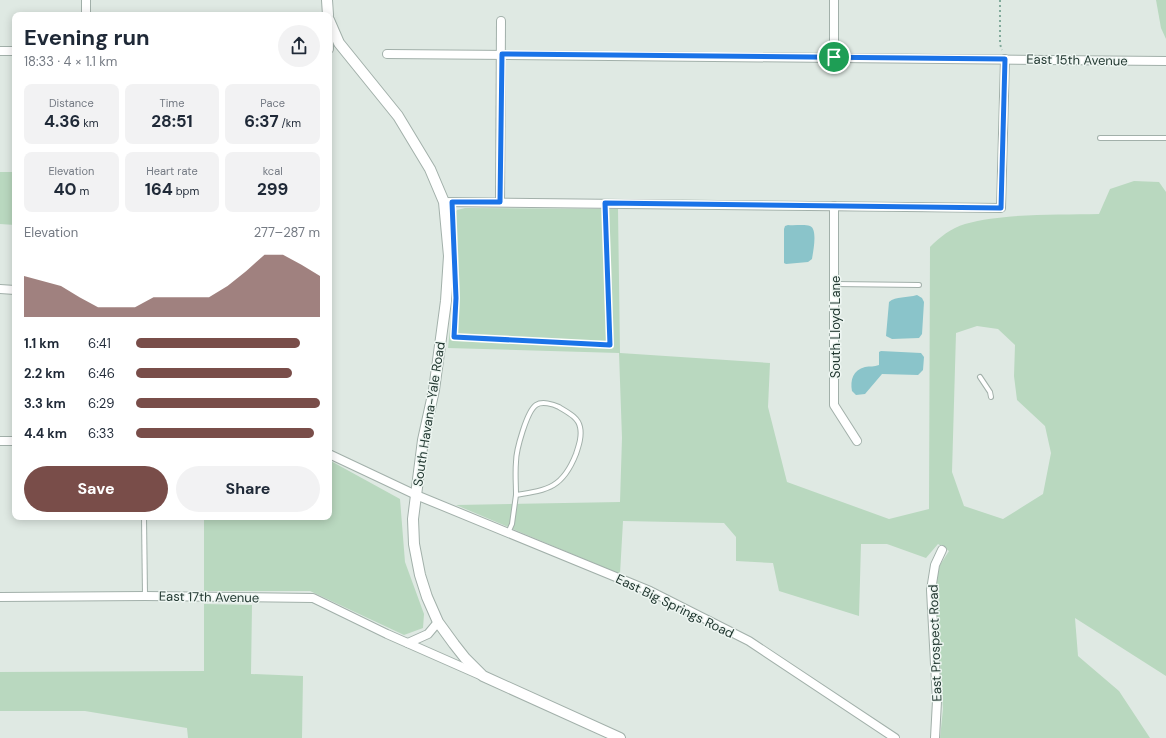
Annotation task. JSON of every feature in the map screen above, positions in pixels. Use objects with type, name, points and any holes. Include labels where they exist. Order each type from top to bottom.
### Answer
[{"type":"street","points":[[86,0],[86,12]]},
{"type":"street","points":[[327,0],[328,12]]},
{"type":"street","points":[[834,0],[834,57]]},
{"type":"street","points":[[500,202],[501,21]]},
{"type":"street","name":"South Havana-Yale Road","points":[[332,29],[338,43],[398,116],[430,169],[444,202],[449,256],[446,301],[434,390],[423,440],[413,519],[414,544],[420,575],[427,597],[438,622],[461,653],[483,676]]},
{"type":"street","points":[[0,51],[12,51]]},
{"type":"street","name":"East 15th Avenue","points":[[387,54],[1166,61]]},
{"type":"street","points":[[444,202],[1001,208],[1005,59]]},
{"type":"street","name":"South Lloyd Lane","points":[[834,206],[834,405],[857,442]]},
{"type":"street","points":[[0,290],[12,290]]},
{"type":"street","points":[[0,441],[12,441]]},
{"type":"street","name":"East Big Springs Road","points":[[332,455],[416,496],[650,591],[749,641],[895,738]]},
{"type":"street","name":"East Prospect Road","points":[[935,738],[937,701],[930,590],[935,566],[942,550]]},
{"type":"street","name":"East 17th Avenue","points":[[0,597],[144,596],[313,598],[408,643],[483,676]]},
{"type":"street","points":[[408,643],[428,634],[438,622]]},
{"type":"street","points":[[483,676],[620,738]]},
{"type":"lane","points":[[1100,138],[1166,138]]},
{"type":"lane","points":[[835,284],[919,285]]},
{"type":"lane","points":[[980,377],[990,392],[991,397]]},
{"type":"lane","points":[[508,533],[512,524],[516,495],[516,461],[519,443],[528,416],[535,405],[542,403],[555,405],[572,415],[580,426],[580,443],[572,464],[561,480],[546,489],[516,495]]},
{"type":"lane","points":[[144,520],[144,596]]},
{"type":"path","points":[[1000,0],[1000,44],[1005,59]]},
{"type":"path","points":[[456,306],[454,337],[610,345],[605,203]]},
{"type":"green space","points":[[1156,0],[1166,0],[1166,39],[1161,28]]},
{"type":"green space","points":[[0,172],[12,172],[12,225],[0,224]]},
{"type":"green space","points":[[1134,181],[1159,182],[1166,192],[1166,676],[1075,618],[1078,656],[1119,691],[1150,738],[940,738],[943,709],[936,603],[936,579],[940,565],[949,551],[938,544],[926,558],[887,544],[861,544],[859,616],[779,591],[773,563],[736,561],[736,537],[724,523],[623,521],[620,574],[456,505],[620,502],[622,438],[619,353],[448,348],[454,291],[451,217],[457,210],[465,208],[618,209],[620,353],[770,363],[768,407],[787,482],[889,519],[929,509],[930,247],[950,230],[981,220],[1031,215],[1099,214],[1110,189]],"holes":[[[977,326],[998,329],[1015,345],[1014,376],[1017,400],[1045,426],[1051,453],[1043,494],[1003,519],[964,506],[952,472],[956,333]]]},
{"type":"green space","points":[[332,462],[400,499],[405,562],[424,614],[423,628],[404,635],[310,591],[204,591],[204,520],[332,520]]},
{"type":"green space","points":[[204,604],[252,605],[251,674],[303,676],[302,738],[188,738],[187,728],[85,711],[0,711],[0,672],[204,671]]},
{"type":"water","points":[[808,225],[814,231],[812,259],[808,262],[784,263],[784,229],[785,226]]},
{"type":"water","points":[[917,295],[922,298],[924,302],[922,334],[919,338],[892,339],[886,336],[889,302],[898,298]]},
{"type":"water","points":[[879,352],[921,353],[924,357],[923,370],[918,375],[882,374],[865,394],[856,395],[852,391],[853,376],[861,368],[879,365]]},
{"type":"route","points":[[502,54],[834,57],[1005,59],[1001,208],[605,203],[610,345],[454,337],[456,298],[452,202],[500,202],[502,54]]}]
